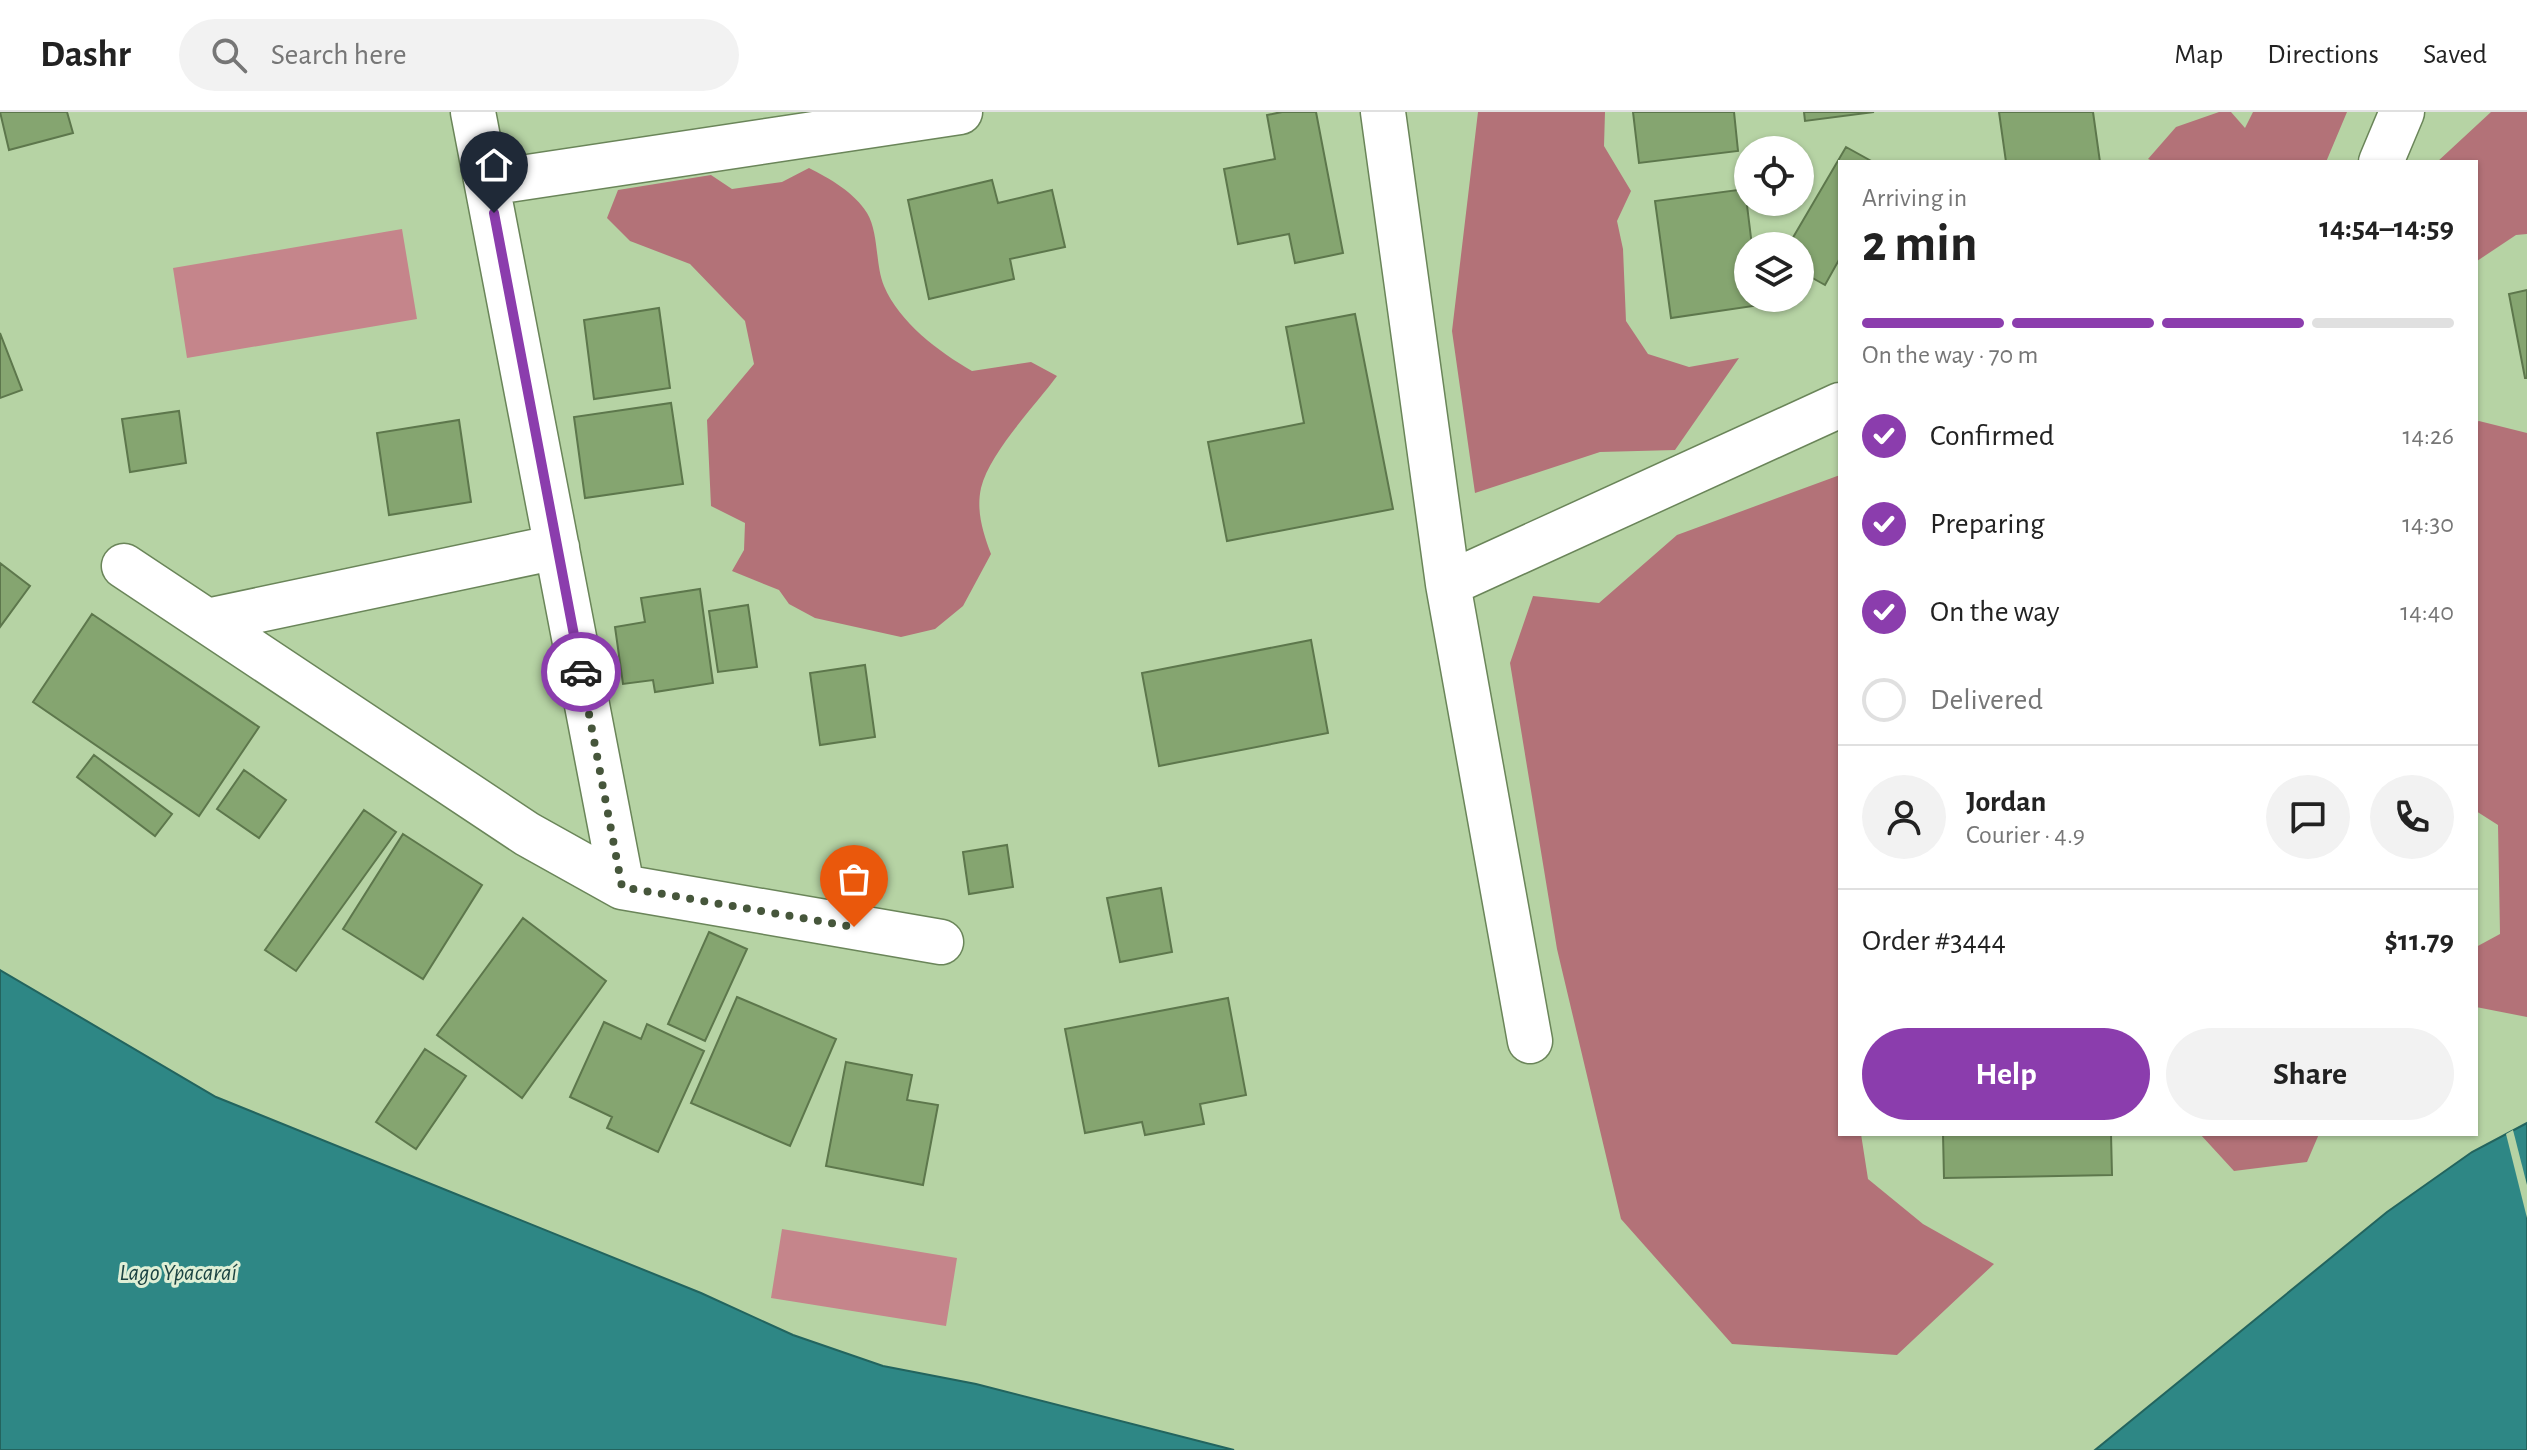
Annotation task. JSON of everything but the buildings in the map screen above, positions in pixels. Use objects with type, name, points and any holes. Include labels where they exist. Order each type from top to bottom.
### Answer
[{"type":"street","points":[[473,112],[622,887]]},
{"type":"street","points":[[488,183],[960,112]]},
{"type":"street","points":[[1383,112],[1448,584],[1530,1041]]},
{"type":"street","points":[[2382,160],[2402,112]]},
{"type":"street","points":[[1448,584],[1838,406]]},
{"type":"street","points":[[207,621],[557,547]]},
{"type":"street","points":[[124,566],[527,834],[622,887],[941,942]]},
{"type":"shaded area","points":[[1478,112],[1605,112],[1604,146],[1631,191],[1617,221],[1623,249],[1626,321],[1648,354],[1689,367],[1739,358],[1675,450],[1600,452],[1475,493],[1452,331]]},
{"type":"shaded area","points":[[2219,112],[2231,112],[2245,128],[2253,112],[2347,112],[2327,160],[2148,159],[2176,127]]},
{"type":"shaded area","points":[[2491,112],[2527,112],[2527,234],[2516,235],[2478,260],[2478,160],[2439,160]]},
{"type":"shaded area","points":[[809,168],[849,193],[867,213],[884,286],[899,312],[934,345],[972,371],[1031,362],[1057,376],[1003,445],[986,474],[981,488],[980,513],[991,554],[963,606],[935,629],[901,637],[815,618],[789,604],[779,590],[732,571],[744,550],[745,523],[711,506],[707,420],[754,364],[745,321],[690,264],[630,241],[607,218],[618,190],[711,175],[732,189],[782,182]]},
{"type":"shaded area","points":[[402,229],[417,319],[187,358],[173,268]]},
{"type":"shaded area","points":[[2478,421],[2527,433],[2527,1017],[2478,1007],[2478,946],[2500,934],[2498,825],[2478,812]]},
{"type":"shaded area","points":[[1838,476],[1838,1136],[1861,1136],[1868,1179],[1923,1224],[1994,1264],[1897,1355],[1732,1344],[1621,1219],[1557,949],[1510,663],[1533,596],[1599,603],[1677,535]]},
{"type":"shaded area","points":[[2202,1136],[2318,1136],[2307,1162],[2234,1171]]},
{"type":"shaded area","points":[[782,1229],[957,1258],[946,1326],[771,1298]]},
{"type":"water","name":"Lago Ypacaraí","points":[[0,970],[216,1097],[701,1293],[793,1335],[883,1366],[976,1384],[1234,1450],[0,1450]]},
{"type":"water","points":[[2527,1123],[2527,1450],[2095,1450],[2387,1212],[2472,1152]]},
{"type":"pier","points":[[2513,1130],[2527,1185],[2527,1218],[2506,1134]]},
{"type":"way so far","points":[[581,672],[622,887],[854,927]]},
{"type":"route","points":[[494,213],[581,672]]}]
